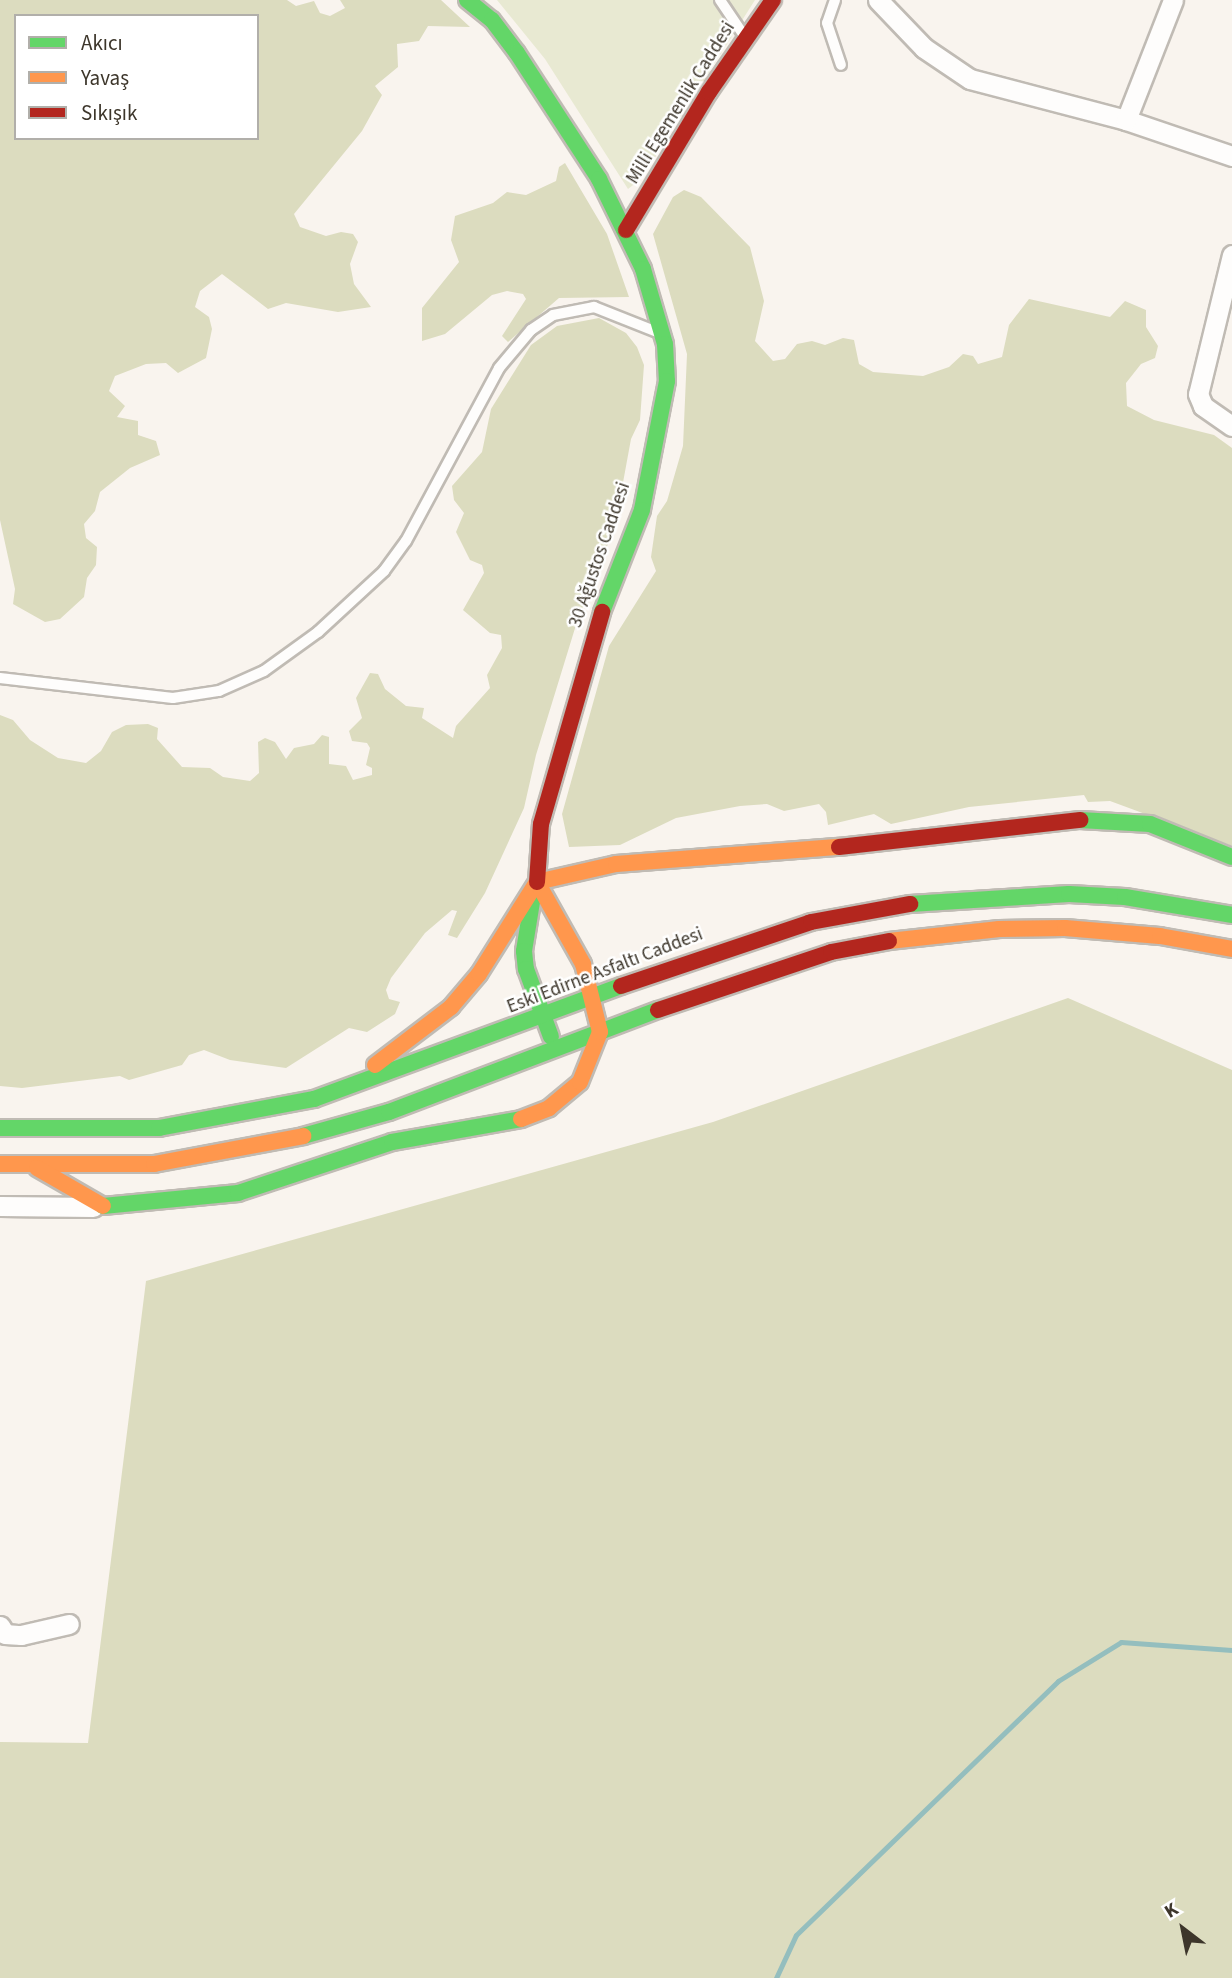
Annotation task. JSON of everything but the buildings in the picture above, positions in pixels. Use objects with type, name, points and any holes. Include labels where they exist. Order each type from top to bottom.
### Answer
[{"type":"main road","name":"30 Ağustos Caddesi","points":[[467,0],[492,20],[545,93],[626,230],[658,310],[667,381],[642,510],[607,596],[570,711],[541,824],[537,882],[524,951],[555,1049],[555,1078],[548,1097],[520,1119]]},
{"type":"main road","name":"Milli Egemenlik Caddesi","points":[[626,230],[746,38],[773,0]]},
{"type":"main road","points":[[314,1099],[397,1051],[452,1007],[479,974],[537,882],[616,864],[813,850],[1097,818],[1150,824],[1232,857]]},
{"type":"main road","points":[[31,1165],[103,1206],[238,1193],[392,1142],[520,1119],[549,1108],[580,1082],[590,1066],[600,1032],[579,954],[537,882]]},
{"type":"main road","name":"Eski Edirne Asfaltı Caddesi","points":[[0,1128],[159,1128],[314,1099],[763,936],[909,903],[1069,894],[1136,898],[1232,915]]},
{"type":"main road","points":[[0,1164],[154,1164],[250,1150],[378,1115],[786,964],[934,935],[1065,928],[1160,936],[1232,949]]},
{"type":"main road","points":[[493,1074],[520,1082]]},
{"type":"main road","points":[[520,1119],[529,1098]]},
{"type":"street","points":[[878,0],[924,48],[970,79],[1126,120],[1232,156]]},
{"type":"street","points":[[1126,120],[1173,0]]},
{"type":"street","points":[[1232,255],[1198,394],[1203,406],[1232,426]]},
{"type":"street","points":[[0,1206],[103,1206]]},
{"type":"street","points":[[0,1626],[5,1634],[22,1636],[69,1624]]},
{"type":"lane","points":[[720,0],[736,29],[746,38]]},
{"type":"lane","points":[[835,0],[827,23],[841,65]]},
{"type":"lane","points":[[0,678],[173,698],[219,691],[264,671],[318,632],[384,571],[406,541],[499,368],[531,330],[553,315],[594,307],[663,335]]},
{"type":"green space","points":[[0,0],[287,0],[296,6],[314,1],[320,13],[330,16],[345,8],[340,0],[441,0],[470,27],[428,26],[419,41],[397,44],[398,67],[375,86],[382,95],[362,131],[294,214],[300,227],[326,236],[341,232],[353,234],[358,242],[350,264],[354,284],[371,307],[338,312],[286,303],[268,309],[222,274],[200,291],[195,307],[209,317],[212,329],[206,358],[178,373],[166,363],[146,364],[115,376],[109,391],[125,406],[117,417],[138,421],[138,435],[156,441],[160,455],[130,468],[100,492],[95,511],[84,524],[86,538],[97,547],[96,565],[87,578],[84,597],[60,619],[45,622],[13,604],[15,589],[0,520]]},
{"type":"green space","points":[[497,0],[755,0],[642,178],[628,189],[545,59]]},
{"type":"green space","points":[[565,163],[607,234],[629,297],[559,298],[508,342],[502,336],[526,299],[523,294],[507,291],[492,295],[445,334],[422,341],[422,308],[459,262],[451,240],[455,216],[493,203],[507,192],[526,195],[556,181],[559,167]]},
{"type":"green space","points":[[684,190],[701,197],[750,247],[764,301],[755,341],[773,361],[785,359],[797,344],[812,341],[825,345],[843,338],[854,340],[859,364],[873,372],[923,376],[949,367],[963,354],[973,356],[978,364],[1002,357],[1009,325],[1029,299],[1110,317],[1125,301],[1146,310],[1146,327],[1158,346],[1155,358],[1141,364],[1126,383],[1127,406],[1154,420],[1214,435],[1232,448],[1232,846],[1110,801],[1088,802],[1084,795],[969,807],[891,824],[874,814],[828,825],[826,812],[819,804],[784,811],[767,804],[740,806],[676,818],[620,845],[569,847],[562,814],[609,646],[656,571],[651,557],[657,516],[667,501],[683,446],[687,354],[653,234],[673,197]]},
{"type":"green space","points":[[599,318],[626,333],[637,347],[644,365],[640,420],[631,439],[615,526],[576,625],[536,755],[524,808],[485,893],[457,938],[448,935],[457,911],[452,910],[425,933],[391,978],[386,990],[389,999],[400,1002],[395,1014],[367,1032],[349,1028],[286,1068],[230,1060],[204,1050],[189,1055],[182,1065],[129,1080],[120,1076],[22,1088],[0,1086],[0,715],[13,720],[30,740],[58,758],[86,763],[101,751],[112,732],[126,725],[148,724],[158,728],[157,739],[182,767],[210,768],[223,777],[250,781],[259,773],[258,742],[265,738],[275,742],[286,759],[294,748],[314,744],[322,735],[329,737],[329,764],[346,766],[353,780],[372,775],[372,768],[366,765],[370,748],[367,743],[352,741],[349,731],[362,718],[356,698],[370,673],[378,674],[385,689],[406,706],[424,708],[422,718],[453,738],[456,726],[490,688],[487,675],[502,648],[501,635],[490,633],[463,610],[484,573],[482,565],[470,560],[456,532],[464,513],[454,500],[452,486],[482,452],[491,409],[531,345],[557,326]]},
{"type":"green space","points":[[1068,998],[1232,1070],[1232,1978],[0,1978],[0,1742],[88,1743],[146,1281],[713,1122]]},
{"type":"waterway","points":[[776,1978],[796,1935],[1058,1681],[1121,1642],[1232,1650]]},
{"type":"traffic: fast","points":[[467,0],[492,20],[517,53],[599,179],[643,269],[665,344],[667,381],[642,510],[602,612]]},
{"type":"traffic: fast","points":[[1080,820],[1150,824],[1232,857]]},
{"type":"traffic: fast","points":[[910,904],[1069,894],[1125,897],[1232,915]]},
{"type":"traffic: fast","points":[[532,902],[524,951],[526,969],[551,1037]]},
{"type":"traffic: fast","points":[[0,1128],[159,1128],[314,1099],[621,986]]},
{"type":"traffic: fast","points":[[303,1136],[389,1112],[658,1010]]},
{"type":"traffic: fast","points":[[103,1206],[238,1193],[392,1142],[521,1119]]},
{"type":"traffic: slow","points":[[375,1065],[451,1007],[479,974],[537,882],[616,864],[839,847]]},
{"type":"traffic: slow","points":[[521,1119],[549,1108],[580,1082],[600,1032],[583,964],[537,882]]},
{"type":"traffic: slow","points":[[889,941],[999,929],[1065,928],[1160,936],[1232,949]]},
{"type":"traffic: slow","points":[[0,1164],[154,1164],[303,1136]]},
{"type":"traffic: slow","points":[[37,1168],[103,1206]]},
{"type":"traffic: jam","points":[[626,230],[709,92],[773,0]]},
{"type":"traffic: jam","points":[[537,882],[541,824],[602,612]]},
{"type":"traffic: jam","points":[[839,847],[1080,820]]},
{"type":"traffic: jam","points":[[621,986],[811,922],[910,904]]},
{"type":"traffic: jam","points":[[658,1010],[831,952],[889,941]]}]
